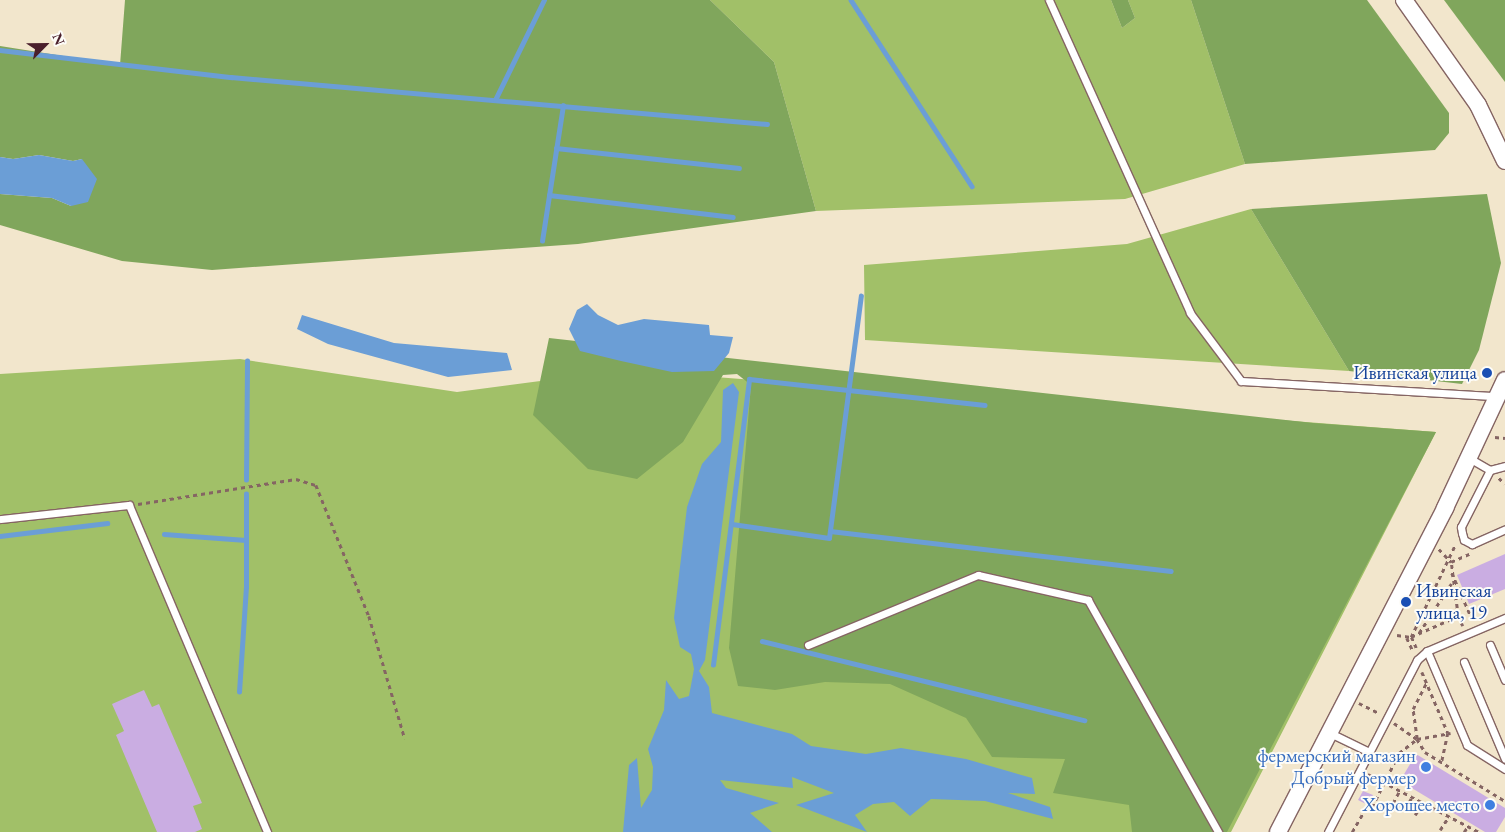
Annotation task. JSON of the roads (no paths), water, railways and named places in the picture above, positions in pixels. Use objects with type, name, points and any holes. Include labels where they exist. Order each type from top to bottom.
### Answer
[{"type":"street","points":[[1404,0],[1478,105],[1505,161]]},
{"type":"street","points":[[1278,832],[1469,457],[1505,380]]},
{"type":"lane","points":[[1049,0],[1190,313],[1241,381],[1498,396]]},
{"type":"lane","points":[[1469,457],[1490,470],[1505,466]]},
{"type":"lane","points":[[1490,470],[1460,527],[1464,540],[1472,544],[1505,529]]},
{"type":"lane","points":[[0,520],[129,505],[267,832]]},
{"type":"lane","points":[[808,645],[978,575],[1088,600],[1218,832]]},
{"type":"lane","points":[[1328,832],[1368,751],[1417,660],[1427,651],[1505,618]]},
{"type":"lane","points":[[1490,645],[1505,680]]},
{"type":"lane","points":[[1427,651],[1467,745],[1505,769]]},
{"type":"lane","points":[[1464,662],[1505,759]]},
{"type":"lane","points":[[1328,731],[1368,751]]},
{"type":"water","points":[[39,155],[73,161],[82,159],[97,179],[88,202],[71,206],[52,198],[0,194],[0,157],[13,159]]},
{"type":"water","points":[[587,304],[598,315],[618,325],[644,319],[709,325],[710,335],[733,337],[729,353],[714,371],[672,372],[580,351],[569,329],[577,310]]},
{"type":"water","points":[[302,315],[394,343],[507,353],[512,370],[448,377],[328,344],[297,329]]},
{"type":"water","points":[[733,383],[739,392],[705,660],[699,671],[709,687],[712,713],[792,734],[811,746],[866,754],[901,748],[966,759],[1032,778],[1035,794],[1008,793],[1050,807],[1053,819],[985,801],[931,799],[910,816],[894,802],[873,804],[855,815],[867,832],[796,805],[834,793],[792,777],[793,788],[720,780],[726,788],[779,803],[750,813],[772,832],[623,832],[629,765],[637,758],[641,808],[652,790],[653,767],[648,749],[664,710],[666,680],[679,699],[689,696],[694,669],[691,654],[680,647],[674,618],[687,507],[702,464],[721,442],[723,390]]},
{"type":"waterway","points":[[495,100],[544,0]]},
{"type":"waterway","points":[[851,0],[972,186]]},
{"type":"waterway","points":[[0,50],[231,77],[767,124]]},
{"type":"waterway","points":[[542,241],[563,106]]},
{"type":"waterway","points":[[556,148],[739,168]]},
{"type":"waterway","points":[[549,195],[733,217]]},
{"type":"waterway","points":[[732,524],[829,538],[861,296]]},
{"type":"waterway","points":[[246,480],[247,361]]},
{"type":"waterway","points":[[713,665],[749,379],[985,405]]},
{"type":"waterway","points":[[239,692],[246,587],[246,494]]},
{"type":"waterway","points":[[0,536],[107,523]]},
{"type":"waterway","points":[[830,531],[1171,571]]},
{"type":"waterway","points":[[164,534],[246,540]]},
{"type":"waterway","points":[[762,641],[1084,720]]},
{"type":"place","name":"Ивинская улица","points":[[1487,373]]},
{"type":"place","name":"Ивинская улица, 19","points":[[1406,602]]},
{"type":"place","name":"фермерский магазин Добрый фермер","points":[[1426,767]]},
{"type":"place","name":"Хорошее место","points":[[1490,805]]}]
